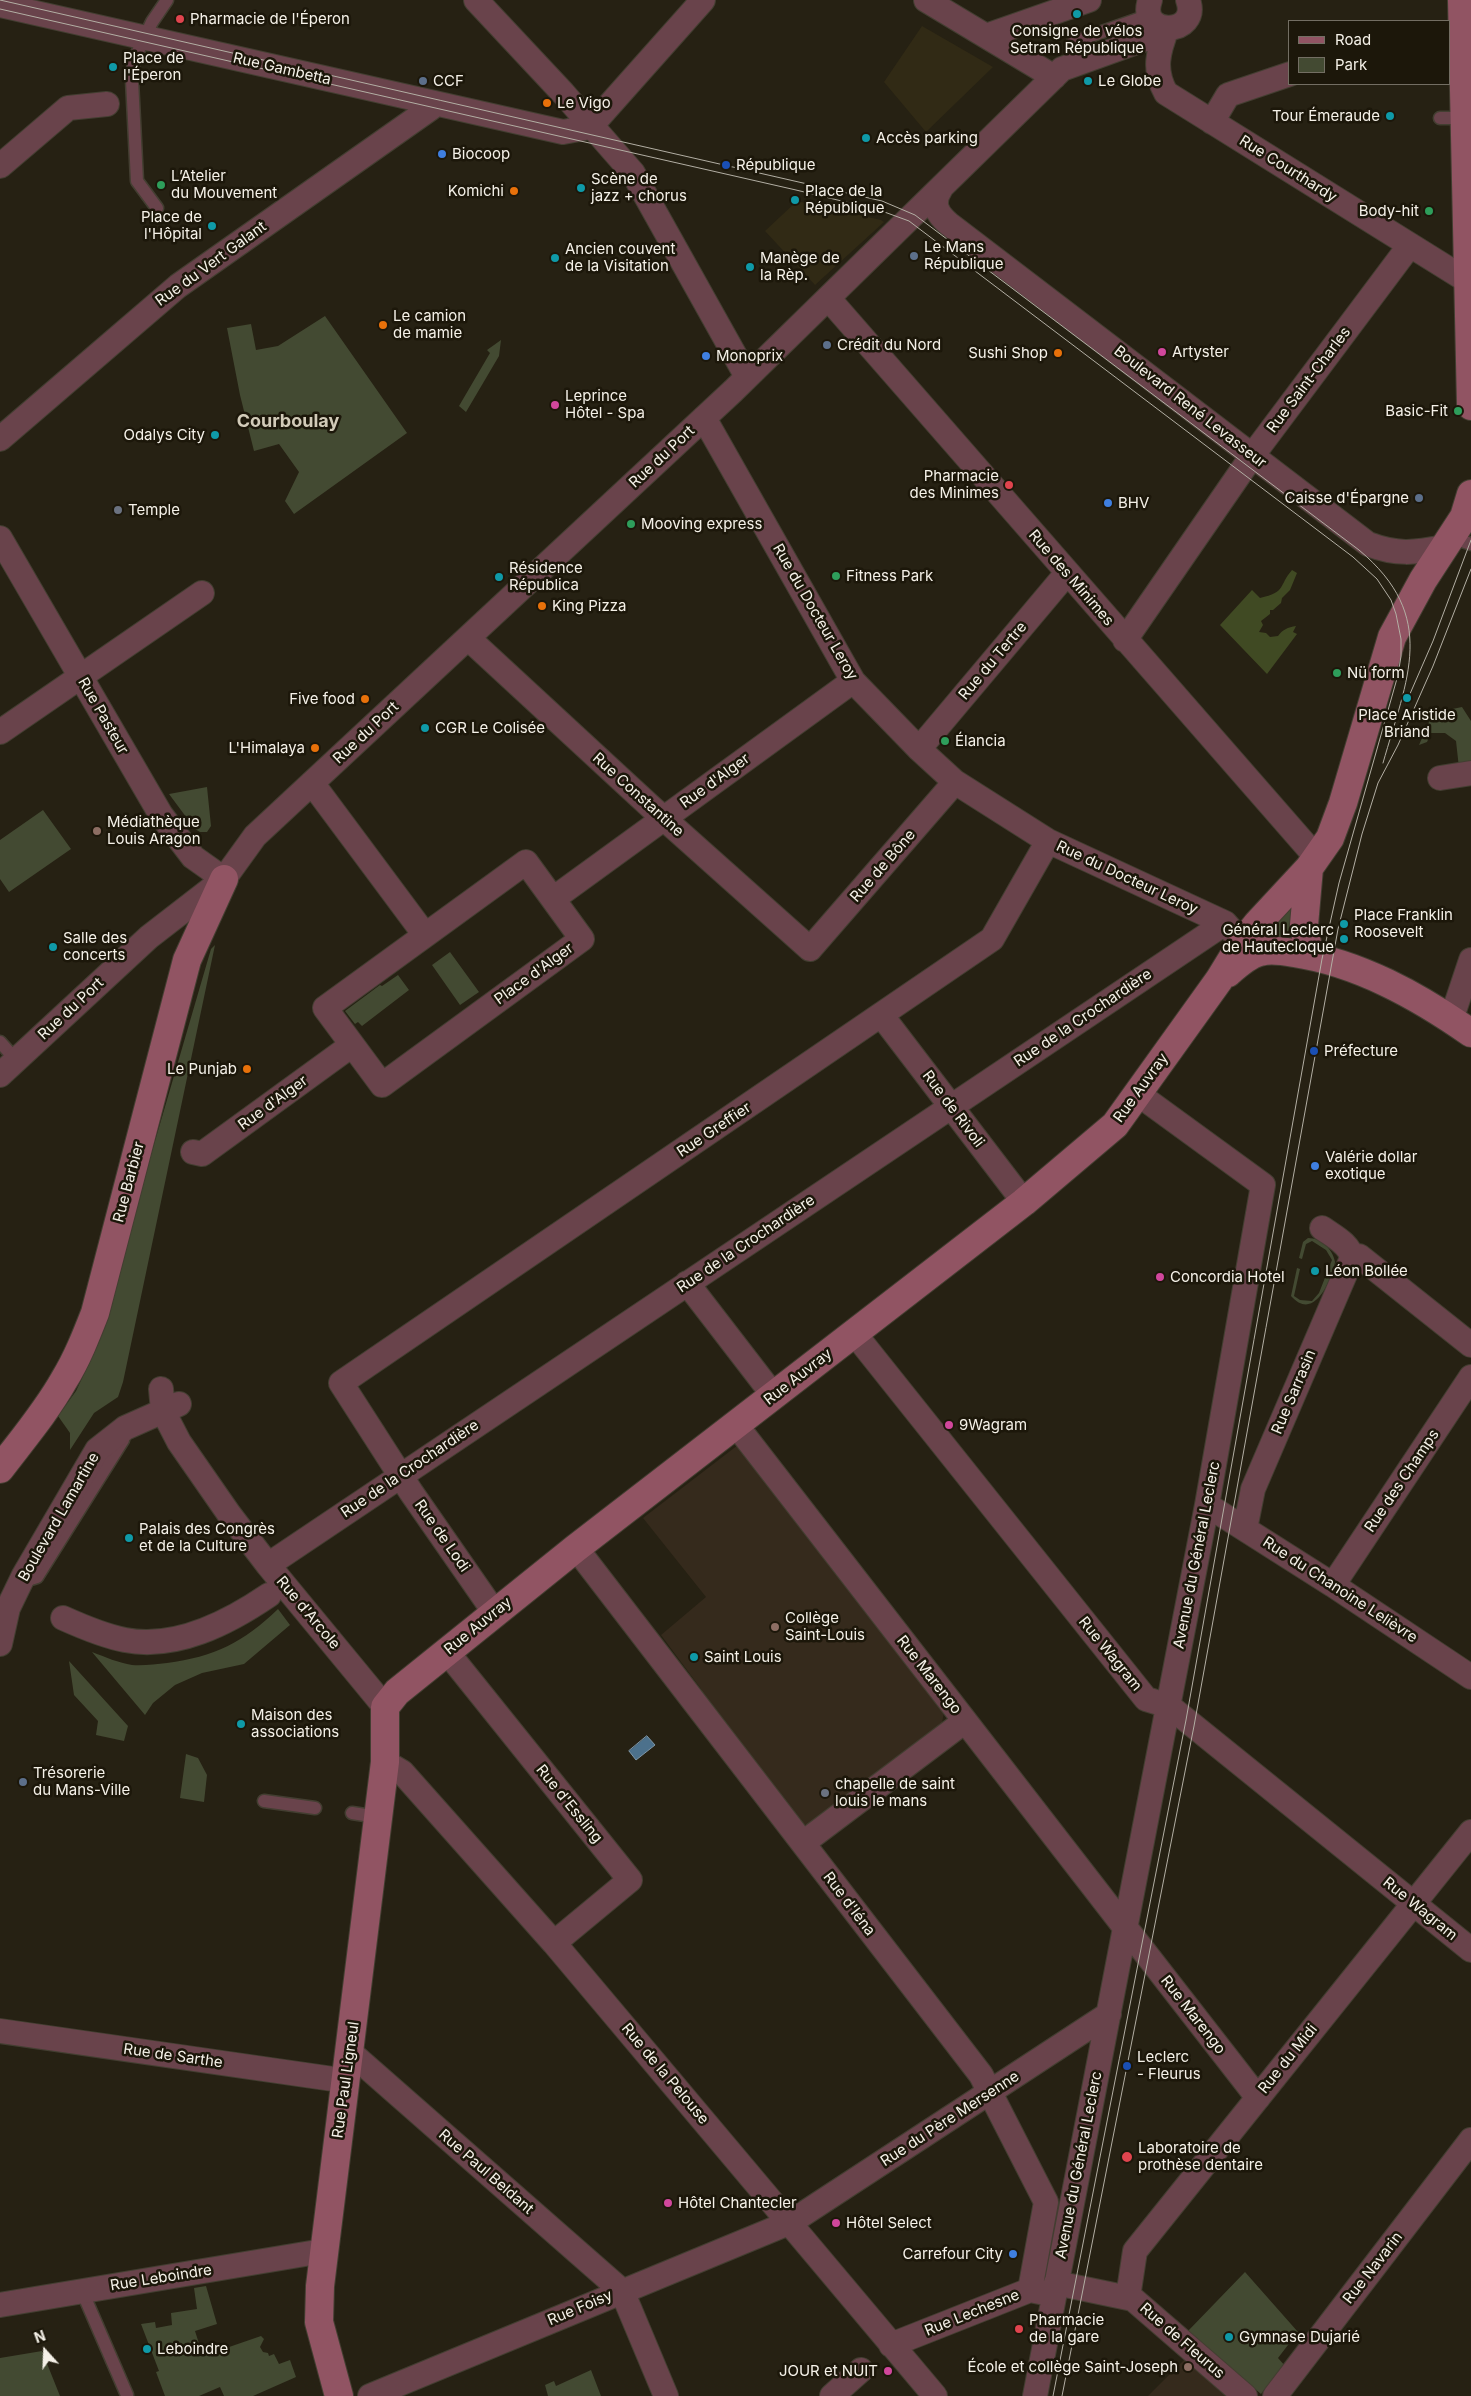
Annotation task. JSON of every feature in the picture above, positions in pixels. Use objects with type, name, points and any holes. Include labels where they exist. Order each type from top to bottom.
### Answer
[{"type":"street","points":[[476,0],[563,93],[590,127],[633,173],[740,384],[1058,73],[1148,38],[1156,17],[1179,26],[1186,20],[1189,0]]},
{"type":"street","points":[[590,127],[703,0]]},
{"type":"street","points":[[996,33],[1089,0]]},
{"type":"street","points":[[933,2],[996,33],[1058,73]]},
{"type":"street","name":"Rue Gambetta","points":[[0,5],[145,36],[564,132],[590,127]]},
{"type":"street","points":[[1461,13],[1452,118],[1469,282],[1471,406]]},
{"type":"street","name":"Rue Courthardy","points":[[1156,17],[1157,61],[1163,88],[1166,93],[1469,282]]},
{"type":"street","points":[[1212,122],[1228,95],[1288,75]]},
{"type":"street","name":"Rue du Vert Galant","points":[[0,439],[178,286],[431,108],[432,103]]},
{"type":"street","points":[[0,166],[68,108],[107,104]]},
{"type":"street","name":"Boulevard René Levasseur","points":[[940,190],[936,198],[936,207],[940,217],[1368,544],[1381,549],[1406,554],[1455,543]]},
{"type":"street","name":"Rue Saint-Charles","points":[[1125,640],[1252,456],[1410,245]]},
{"type":"street","name":"Rue des Minimes","points":[[828,298],[1293,832],[1319,855]]},
{"type":"street","name":"Rue du Port","points":[[8,1067],[149,937],[224,879],[255,836],[740,384]]},
{"type":"street","name":"Rue du Docteur Leroy","points":[[704,418],[853,681],[919,750],[955,782],[1231,954]]},
{"type":"street","points":[[1309,955],[1304,925],[1319,855],[1343,802],[1392,636],[1455,543],[1471,494]]},
{"type":"street","name":"Rue Pasteur","points":[[0,538],[161,815],[193,857],[224,879]]},
{"type":"street","name":"Rue du Tertre","points":[[919,750],[1067,573]]},
{"type":"street","points":[[0,732],[202,593]]},
{"type":"street","name":"Rue Constantine","points":[[468,638],[664,819],[810,949]]},
{"type":"street","name":"Rue d'Alger","points":[[553,899],[853,681]]},
{"type":"street","points":[[1440,778],[1471,773]]},
{"type":"street","name":"Rue de Bône","points":[[810,949],[955,782]]},
{"type":"street","points":[[312,783],[425,935]]},
{"type":"street","name":"Rue Greffier","points":[[341,1383],[882,1016],[992,939],[1048,841]]},
{"type":"street","points":[[1231,954],[1319,855]]},
{"type":"street","name":"Place d'Alger","points":[[526,862],[553,899],[582,939],[382,1086],[325,1008],[526,862]]},
{"type":"street","name":"Rue Barbier","points":[[0,1469],[45,1410],[64,1381],[78,1354],[95,1313],[187,960],[224,879]]},
{"type":"street","points":[[1231,954],[1266,951],[1309,955],[1352,967],[1416,998],[1454,1022],[1471,960]]},
{"type":"street","name":"Rue Auvray","points":[[391,1699],[576,1548],[1024,1202],[1115,1125],[1138,1094],[1231,954]]},
{"type":"street","name":"Rue de la Crochardière","points":[[275,1560],[951,1106],[1231,954]]},
{"type":"street","name":"Rue de Rivoli","points":[[882,1016],[1024,1202]]},
{"type":"street","name":"Rue d'Alger","points":[[197,1153],[352,1045]]},
{"type":"street","name":"Avenue du Général Leclerc","points":[[1035,2396],[1207,1505],[1263,1185],[1138,1094]]},
{"type":"street","points":[[1322,1228],[1345,1245],[1352,1258],[1359,1256],[1471,1345]]},
{"type":"street","name":"Rue Sarrasin","points":[[1245,1529],[1253,1489],[1352,1258]]},
{"type":"street","points":[[687,1283],[774,1396]]},
{"type":"street","name":"Rue Wagram","points":[[854,1333],[1146,1699],[1169,1706],[1471,1950]]},
{"type":"street","name":"Rue des Champs","points":[[1333,1585],[1471,1377]]},
{"type":"street","name":"Rue de Lodi","points":[[341,1383],[400,1476],[495,1613]]},
{"type":"street","name":"Boulevard Lamartine","points":[[0,1644],[8,1608],[96,1450],[125,1428],[168,1401]]},
{"type":"street","name":"Rue d'Arcole","points":[[168,1401],[190,1458],[391,1699]]},
{"type":"street","name":"Rue Marengo","points":[[736,1425],[1258,2098]]},
{"type":"street","name":"Rue du Chanoine Lelièvre","points":[[1207,1505],[1333,1585],[1471,1677]]},
{"type":"street","name":"Rue d'Iéna","points":[[576,1548],[981,2075],[1046,2202],[1030,2290]]},
{"type":"street","points":[[63,1618],[92,1630],[126,1640],[156,1641],[198,1632],[230,1620],[269,1595]]},
{"type":"street","name":"Rue d'Essling","points":[[447,1652],[630,1880],[554,1943]]},
{"type":"street","points":[[385,1762],[391,1699]]},
{"type":"street","points":[[803,1843],[965,1721]]},
{"type":"street","name":"Rue de la Pelouse","points":[[385,1762],[402,1772],[554,1943],[791,2222],[935,2396]]},
{"type":"street","name":"Rue Paul Ligneul","points":[[340,2396],[319,2322],[323,2251],[351,2053],[365,1815],[385,1762]]},
{"type":"street","name":"Rue du Midi","points":[[1128,2297],[1134,2251],[1471,1832]]},
{"type":"street","name":"Rue du Père Mersenne","points":[[791,2222],[1109,2014]]},
{"type":"street","name":"Rue de Sarthe","points":[[0,2031],[347,2081]]},
{"type":"street","name":"Rue Paul Beldant","points":[[351,2053],[622,2291]]},
{"type":"street","name":"Rue Navarin","points":[[1274,2396],[1471,2140]]},
{"type":"street","name":"Rue Foisy","points":[[370,2396],[791,2222]]},
{"type":"street","name":"Rue Leboindre","points":[[0,2305],[323,2251]]},
{"type":"street","name":"Rue Lechesne","points":[[891,2345],[1030,2290],[1055,2289]]},
{"type":"street","name":"Rue de Fleurus","points":[[1055,2289],[1128,2297],[1139,2302],[1245,2396]]},
{"type":"street","points":[[622,2291],[666,2396]]},
{"type":"street","points":[[832,2396],[861,2370]]},
{"type":"lane","points":[[157,208],[138,182],[132,80],[134,60],[145,36],[167,0]]},
{"type":"lane","points":[[1073,42],[1156,17]]},
{"type":"lane","points":[[0,1042],[8,1067]]},
{"type":"lane","points":[[264,1801],[315,1808]]},
{"type":"lane","points":[[82,2291],[127,2395]]},
{"type":"shaded area","points":[[922,26],[993,67],[926,132],[884,82]]},
{"type":"shaded area","points":[[797,201],[884,222],[815,285],[765,231]]},
{"type":"shaded area","name":"Collège Saint-Louis","points":[[738,1445],[944,1712],[942,1723],[809,1825],[799,1824],[703,1697],[701,1689],[661,1635],[706,1597],[643,1518]]},
{"type":"shaded area","name":"École et collège Saint-Joseph","points":[[1187,2357],[1232,2396],[1148,2396]]},
{"type":"green space","points":[[325,316],[407,433],[294,514],[285,501],[299,472],[279,444],[254,451],[240,395],[227,328],[251,324],[256,350],[278,346]]},
{"type":"green space","points":[[501,340],[499,356],[466,412],[459,406],[490,353],[487,350]]},
{"type":"green space","points":[[1292,570],[1297,573],[1290,590],[1282,598],[1281,603],[1273,610],[1270,610],[1270,614],[1261,621],[1263,625],[1259,632],[1266,633],[1270,637],[1278,636],[1285,629],[1296,626],[1293,632],[1297,634],[1267,674],[1220,625],[1252,590],[1260,598],[1269,596],[1281,588]]},
{"type":"green space","points":[[1462,707],[1471,721],[1471,765],[1459,768],[1456,741],[1445,733],[1431,733],[1427,742],[1419,745],[1433,713]]},
{"type":"green space","points":[[207,787],[211,826],[207,832],[200,832],[195,829],[169,794]]},
{"type":"green space","points":[[43,810],[71,849],[9,892],[0,879],[0,840]]},
{"type":"green space","points":[[1299,890],[1299,946],[1257,945]]},
{"type":"green space","points":[[215,945],[123,1382],[118,1397],[94,1413],[70,1450],[70,1433],[58,1416],[76,1391],[92,1357],[211,949]]},
{"type":"green space","points":[[450,952],[479,992],[460,1005],[432,965]]},
{"type":"green space","points":[[398,975],[409,990],[362,1026],[358,1022],[355,1024],[345,1011],[380,985],[382,986]]},
{"type":"green space","points":[[1308,1238],[1313,1238],[1326,1245],[1332,1253],[1335,1262],[1330,1279],[1320,1296],[1314,1302],[1307,1304],[1299,1303],[1291,1296],[1297,1268],[1300,1269],[1294,1296],[1300,1300],[1312,1301],[1319,1293],[1332,1260],[1326,1250],[1312,1241],[1306,1244],[1302,1259],[1299,1258],[1303,1242]]},
{"type":"green space","points":[[278,1609],[290,1625],[244,1664],[202,1673],[175,1685],[153,1703],[145,1715],[92,1652],[132,1665],[167,1663],[199,1657],[240,1639],[253,1631]]},
{"type":"green space","points":[[69,1661],[128,1726],[124,1741],[96,1735],[98,1721],[74,1695]]},
{"type":"green space","points":[[186,1754],[198,1758],[207,1775],[204,1802],[180,1798]]},
{"type":"green space","name":"Gymnase Dujarié","points":[[1245,2272],[1298,2332],[1278,2358],[1286,2367],[1267,2392],[1264,2390],[1261,2394],[1188,2331]]},
{"type":"green space","points":[[206,2286],[217,2324],[195,2331],[203,2356],[261,2336],[264,2339],[260,2347],[263,2352],[268,2353],[269,2356],[274,2354],[279,2364],[290,2360],[296,2377],[253,2396],[224,2396],[220,2387],[199,2396],[165,2396],[156,2372],[159,2371],[141,2324],[155,2322],[156,2328],[172,2325],[171,2313],[197,2309],[194,2288]]},
{"type":"green space","points":[[42,2351],[60,2396],[0,2396],[0,2358]]},
{"type":"green space","points":[[591,2370],[601,2396],[548,2396],[545,2385],[554,2381],[556,2386]]},
{"type":"water","points":[[647,1736],[655,1745],[636,1760],[629,1751]]},
{"type":"tram line","points":[[0,0],[882,201],[915,215],[1359,550],[1384,575],[1400,600],[1408,624],[1410,650],[1401,703],[1383,763]]},
{"type":"tram line","points":[[0,9],[796,190],[879,210],[909,221],[1353,557],[1377,579],[1391,600],[1401,639],[1398,675],[1339,883],[1322,959],[1186,1720],[1053,2396]]},
{"type":"tram line","points":[[1406,703],[1433,641],[1471,540]]},
{"type":"tram line","points":[[1062,2396],[1194,1726],[1338,929],[1362,834],[1378,783],[1398,745],[1433,666],[1471,569]]},
{"type":"place","name":"Consigne de vélos Setram République","points":[[1077,14]]},
{"type":"place","name":"Pharmacie de l'Éperon","points":[[180,19]]},
{"type":"place","name":"Place de l'Éperon","points":[[113,67]]},
{"type":"place","name":"CCF","points":[[423,81]]},
{"type":"place","name":"Le Globe","points":[[1088,81]]},
{"type":"place","name":"Le Vigo","points":[[547,103]]},
{"type":"place","name":"Tour Émeraude","points":[[1390,116]]},
{"type":"place","name":"Accès parking","points":[[866,138]]},
{"type":"place","name":"Biocoop","points":[[442,154]]},
{"type":"place","name":"République","points":[[726,165]]},
{"type":"place","name":"L’Atelier du Mouvement","points":[[161,185]]},
{"type":"place","name":"Scène de jazz + chorus","points":[[581,188]]},
{"type":"place","name":"Komichi","points":[[514,191]]},
{"type":"place","name":"Place de la République","points":[[795,200]]},
{"type":"place","name":"Body-hit","points":[[1429,211]]},
{"type":"place","name":"Place de l'Hôpital","points":[[212,226]]},
{"type":"place","name":"Le Mans République","points":[[914,256]]},
{"type":"place","name":"Ancien couvent de la Visitation","points":[[555,258]]},
{"type":"place","name":"Manège de la Rèp.","points":[[750,267]]},
{"type":"place","name":"Le camion de mamie","points":[[383,325]]},
{"type":"place","name":"Crédit du Nord","points":[[827,345]]},
{"type":"place","name":"Artyster","points":[[1162,352]]},
{"type":"place","name":"Sushi Shop","points":[[1058,353]]},
{"type":"place","name":"Monoprix","points":[[706,356]]},
{"type":"place","name":"Leprince Hôtel - Spa","points":[[555,405]]},
{"type":"place","name":"Basic-Fit","points":[[1458,411]]},
{"type":"place","name":"Odalys City","points":[[215,435]]},
{"type":"place","name":"Pharmacie des Minimes","points":[[1009,485]]},
{"type":"place","name":"Caisse d'Épargne","points":[[1419,498]]},
{"type":"place","name":"BHV","points":[[1108,503]]},
{"type":"place","name":"Temple","points":[[118,510]]},
{"type":"place","name":"Mooving express","points":[[631,524]]},
{"type":"place","name":"Fitness Park","points":[[836,576]]},
{"type":"place","name":"Résidence Républica","points":[[499,577]]},
{"type":"place","name":"King Pizza","points":[[542,606]]},
{"type":"place","name":"Nü form","points":[[1337,673]]},
{"type":"place","name":"Place Aristide Briand","points":[[1407,698]]},
{"type":"place","name":"Five food","points":[[365,699]]},
{"type":"place","name":"CGR Le Colisée","points":[[425,728]]},
{"type":"place","name":"Élancia","points":[[945,741]]},
{"type":"place","name":"L'Himalaya","points":[[315,748]]},
{"type":"place","name":"Médiathèque Louis Aragon","points":[[97,831]]},
{"type":"place","name":"Place Franklin Roosevelt","points":[[1344,924]]},
{"type":"place","name":"Général Leclerc de Hautecloque","points":[[1344,939]]},
{"type":"place","name":"Salle des concerts","points":[[53,947]]},
{"type":"place","name":"Préfecture","points":[[1314,1051]]},
{"type":"place","name":"Le Punjab","points":[[247,1069]]},
{"type":"place","name":"Valérie dollar exotique","points":[[1315,1166]]},
{"type":"place","name":"Léon Bollée","points":[[1315,1271]]},
{"type":"place","name":"Concordia Hotel","points":[[1160,1277]]},
{"type":"place","name":"9Wagram","points":[[949,1425]]},
{"type":"place","name":"Palais des Congrès et de la Culture","points":[[129,1538]]},
{"type":"place","name":"Collège Saint-Louis","points":[[775,1627]]},
{"type":"place","name":"Saint Louis","points":[[694,1657]]},
{"type":"place","name":"Maison des associations","points":[[241,1724]]},
{"type":"place","name":"Trésorerie du Mans-Ville","points":[[23,1782]]},
{"type":"place","name":"chapelle de saint louis le mans","points":[[825,1793]]},
{"type":"place","name":"Leclerc - Fleurus","points":[[1127,2066]]},
{"type":"place","name":"Laboratoire de prothèse dentaire","points":[[1127,2157]]},
{"type":"place","name":"Hôtel Chantecler","points":[[668,2203]]},
{"type":"place","name":"Hôtel Select","points":[[836,2223]]},
{"type":"place","name":"Carrefour City","points":[[1013,2254]]},
{"type":"place","name":"Pharmacie de la gare","points":[[1019,2329]]},
{"type":"place","name":"Gymnase Dujarié","points":[[1229,2337]]},
{"type":"place","name":"Leboindre","points":[[147,2349]]},
{"type":"place","name":"École et collège Saint-Joseph","points":[[1188,2367]]},
{"type":"place","name":"JOUR et NUIT","points":[[888,2371]]},
{"type":"district","name":"Courboulay","points":[[288,422]]}]
